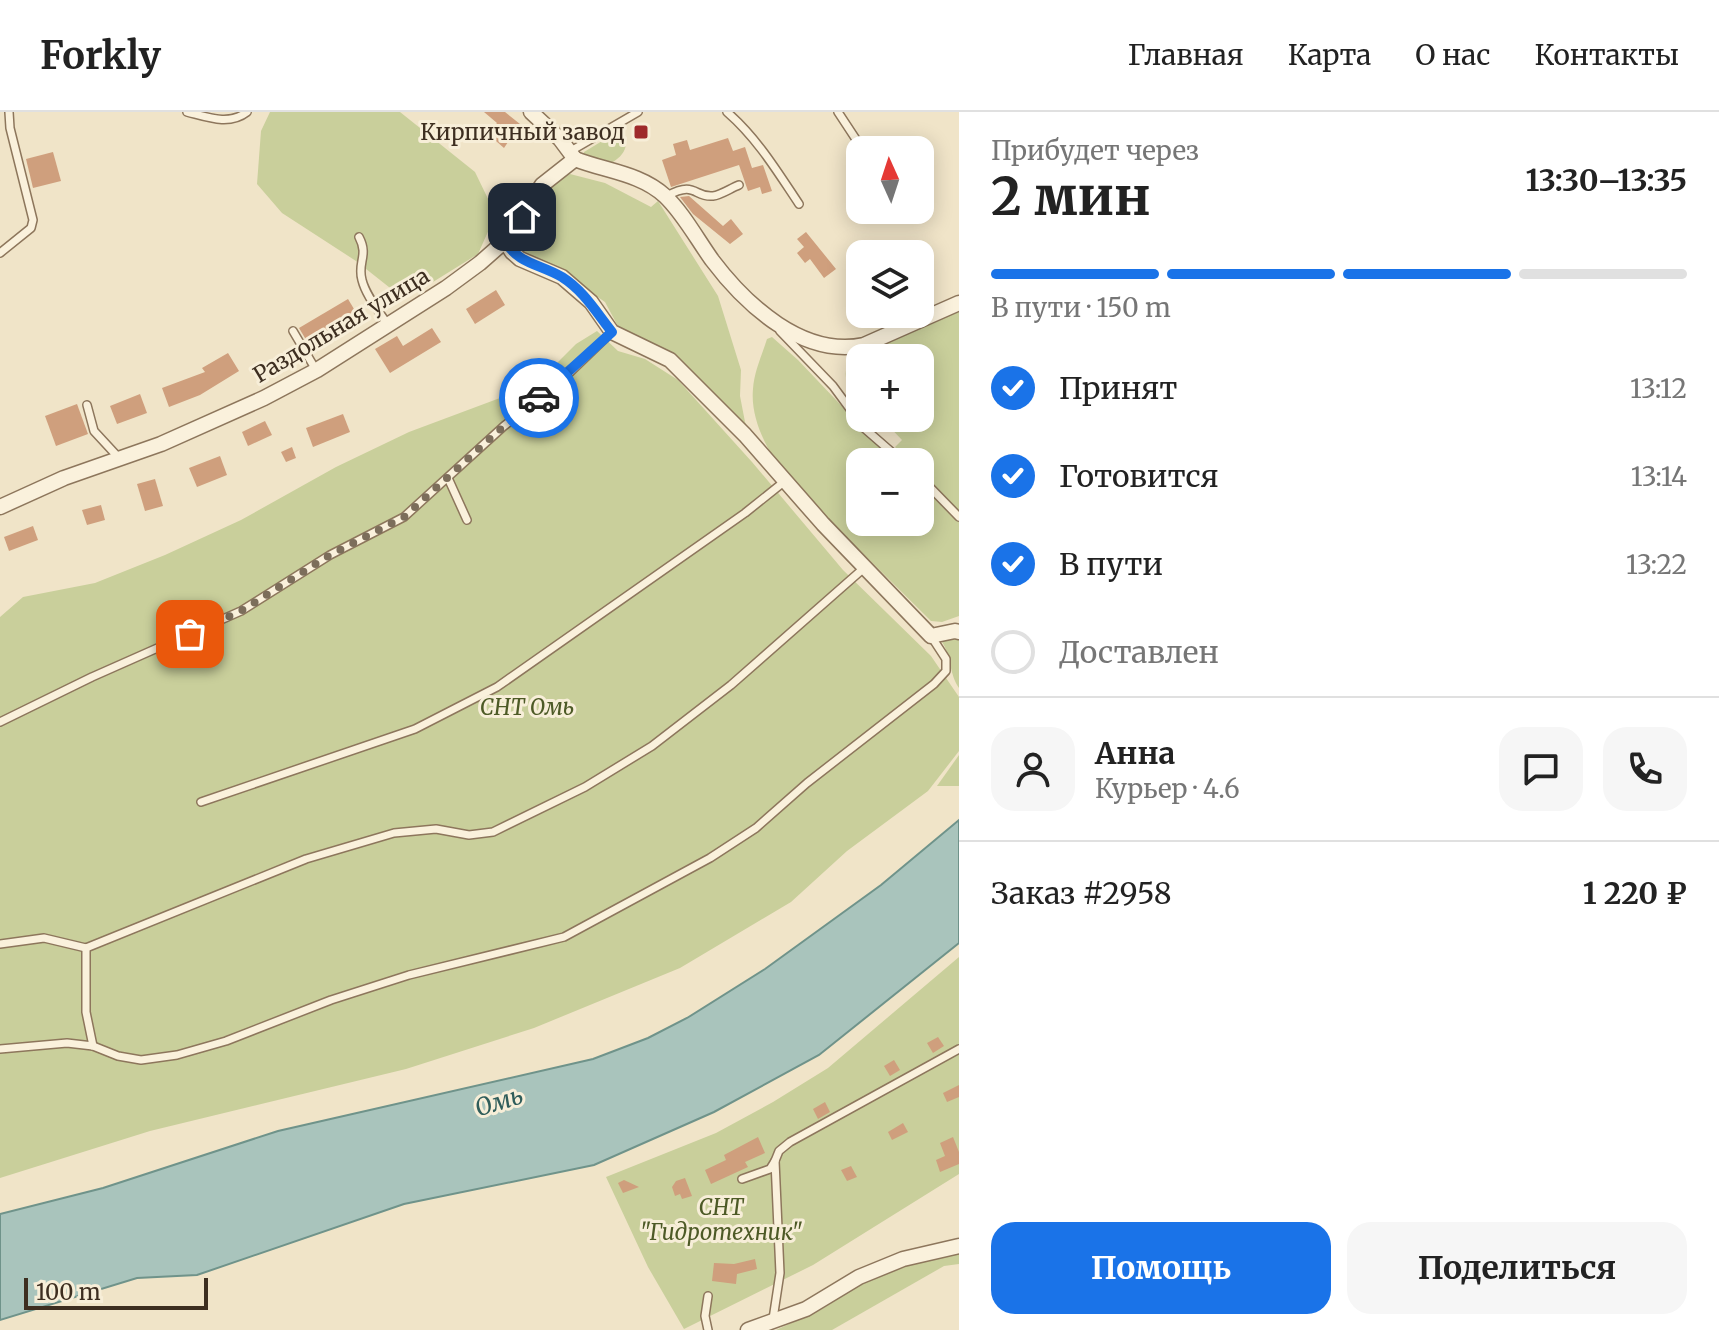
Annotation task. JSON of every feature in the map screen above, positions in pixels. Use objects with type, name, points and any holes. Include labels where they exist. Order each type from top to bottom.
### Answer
[{"type":"street","points":[[533,112],[572,156],[648,183],[666,196],[740,294],[768,318],[816,342],[848,349],[864,345],[959,303]]},
{"type":"street","name":"Раздольная улица","points":[[0,507],[64,478],[200,427],[317,370],[446,288],[505,241],[542,185],[572,156]]},
{"type":"street","points":[[505,241],[520,259],[562,277],[582,293],[612,332],[670,360],[745,435],[864,568],[931,636],[958,630]]},
{"type":"street","points":[[748,1330],[806,1309],[859,1277],[903,1259],[959,1246]]},
{"type":"lane","points":[[0,253],[31,228],[33,220],[10,128],[9,112]]},
{"type":"lane","points":[[187,112],[228,120],[240,118],[247,112]]},
{"type":"lane","points":[[572,156],[638,112]]},
{"type":"lane","points":[[727,112],[745,128],[773,163],[799,204]]},
{"type":"lane","points":[[838,112],[854,136]]},
{"type":"lane","points":[[666,196],[683,188],[708,196],[715,195],[739,185]]},
{"type":"lane","points":[[359,237],[365,248],[360,276],[388,326]]},
{"type":"lane","points":[[768,318],[833,386],[864,428],[887,448]]},
{"type":"lane","points":[[293,331],[317,370]]},
{"type":"lane","points":[[0,722],[241,611],[330,555],[404,517],[504,426],[559,383],[612,332]]},
{"type":"lane","points":[[87,405],[94,431],[119,458]]},
{"type":"lane","points":[[448,478],[467,520]]},
{"type":"lane","points":[[201,802],[415,729],[497,687],[745,513],[785,481]]},
{"type":"lane","points":[[934,491],[959,517]]},
{"type":"lane","points":[[0,944],[44,938],[86,948],[306,859],[379,837],[436,829],[469,835],[493,832],[585,787],[652,746],[731,685],[864,568]]},
{"type":"lane","points":[[0,1049],[67,1043],[93,1046],[118,1056],[141,1060],[177,1055],[226,1041],[331,1000],[409,975],[564,937],[697,865],[756,828],[807,783],[934,684],[946,671],[946,659],[931,636]]},
{"type":"lane","points":[[86,948],[86,1012],[93,1046]]},
{"type":"lane","points":[[742,1179],[770,1169],[779,1151],[790,1142],[959,1049]]},
{"type":"lane","points":[[773,1319],[780,1273],[775,1161]]},
{"type":"lane","points":[[708,1296],[705,1316],[708,1330]]},
{"type":"green space","points":[[270,112],[400,112],[475,172],[490,203],[491,225],[478,254],[412,295],[399,295],[356,261],[282,213],[257,184],[261,131]]},
{"type":"green space","points":[[617,132],[624,135],[626,145],[623,153],[608,165],[582,158],[584,152]]},
{"type":"green space","points":[[570,174],[605,183],[651,207],[658,201],[718,296],[741,370],[740,396],[745,422],[755,442],[721,406],[620,330],[605,302],[571,279],[527,258],[512,246],[511,239],[534,200],[550,183]]},
{"type":"green space","points":[[959,309],[959,512],[934,486],[934,448],[895,447],[902,440],[894,432],[934,432],[934,344],[884,344],[918,328],[934,328],[934,321]]},
{"type":"green space","name":"СНТ Омь","points":[[597,331],[618,351],[645,359],[678,380],[843,570],[931,656],[959,697],[959,751],[928,791],[847,851],[791,902],[680,968],[534,1028],[406,1069],[150,1131],[0,1178],[0,617],[23,597],[95,583],[165,555],[241,520],[336,467],[409,432],[516,392],[541,379],[576,344]]},
{"type":"green space","points":[[772,337],[798,360],[846,410],[846,432],[866,432],[882,448],[846,448],[846,536],[934,536],[934,498],[959,522],[959,616],[942,622],[931,621],[787,478],[780,468],[762,436],[753,401],[754,383],[767,339]]},
{"type":"green space","points":[[959,630],[959,688],[941,640]]},
{"type":"green space","points":[[959,755],[959,786],[937,786]]},
{"type":"green space","name":"СНТ \"Гидротехник\"","points":[[959,957],[959,1174],[813,1265],[684,1329],[648,1267],[606,1177],[716,1133],[828,1068]]},
{"type":"green space","points":[[959,1251],[959,1264],[944,1266],[832,1330],[776,1330],[822,1309],[876,1275],[922,1258]]},
{"type":"water","name":"Омь","points":[[959,820],[959,943],[819,1055],[714,1112],[594,1165],[404,1204],[197,1275],[137,1278],[0,1320],[0,1214],[103,1188],[278,1131],[593,1059],[648,1038],[687,1018],[765,969],[881,885]]},
{"type":"building","points":[[484,112],[505,112],[520,124],[504,148],[488,134],[497,123]]},
{"type":"building","points":[[728,138],[733,151],[745,147],[752,168],[763,165],[772,191],[762,194],[760,187],[748,191],[739,165],[671,187],[662,160],[676,155],[673,144],[687,140],[690,150]]},
{"type":"building","points":[[53,152],[61,181],[33,188],[26,159]]},
{"type":"building","points":[[689,196],[723,226],[731,219],[743,234],[730,244],[693,214],[680,197]]},
{"type":"building","points":[[806,232],[836,269],[824,278],[810,259],[805,263],[797,253],[804,247],[797,239]]},
{"type":"building","points":[[496,290],[505,305],[475,324],[466,309]]},
{"type":"building","points":[[348,299],[357,314],[308,343],[299,328]]},
{"type":"building","points":[[432,328],[441,342],[390,373],[375,349],[397,336],[403,346]]},
{"type":"building","points":[[228,353],[239,371],[200,395],[169,407],[162,388],[205,372],[202,368]]},
{"type":"building","points":[[140,394],[147,413],[117,424],[110,406]]},
{"type":"building","points":[[77,404],[88,434],[56,446],[45,416]]},
{"type":"building","points":[[343,414],[350,432],[313,447],[306,428]]},
{"type":"building","points":[[265,421],[272,435],[248,446],[242,432]]},
{"type":"building","points":[[292,447],[296,458],[286,462],[281,452]]},
{"type":"building","points":[[220,456],[227,475],[197,487],[189,468]]},
{"type":"building","points":[[155,479],[163,506],[145,511],[137,484]]},
{"type":"building","points":[[101,505],[105,520],[87,525],[82,510]]},
{"type":"building","points":[[33,526],[38,540],[9,551],[4,537]]},
{"type":"building","points":[[938,1037],[944,1046],[933,1053],[927,1043]]},
{"type":"building","points":[[894,1060],[900,1070],[890,1076],[884,1066]]},
{"type":"building","points":[[959,1085],[959,1097],[947,1102],[943,1093]]},
{"type":"building","points":[[825,1102],[830,1112],[818,1119],[813,1109]]},
{"type":"building","points":[[903,1123],[908,1132],[892,1140],[888,1132]]},
{"type":"building","points":[[758,1137],[765,1153],[745,1162],[748,1167],[711,1184],[705,1170],[726,1160],[724,1155]]},
{"type":"building","points":[[953,1137],[959,1152],[959,1164],[940,1172],[936,1160],[945,1156],[940,1143]]},
{"type":"building","points":[[851,1166],[857,1177],[847,1181],[841,1170]]},
{"type":"building","points":[[685,1178],[692,1196],[682,1199],[680,1194],[675,1196],[672,1187],[676,1181]]},
{"type":"building","points":[[624,1180],[639,1187],[623,1193],[618,1183]]},
{"type":"building","points":[[755,1259],[757,1269],[737,1274],[736,1284],[712,1281],[714,1263],[734,1264]]},
{"type":"way so far","points":[[190,634],[241,611],[330,555],[404,517],[539,398]]},
{"type":"place","name":"Кирпичный завод","points":[[641,132]]},
{"type":"route","points":[[522,217],[505,241],[512,252],[520,259],[562,277],[591,302],[612,332],[539,398]]}]
